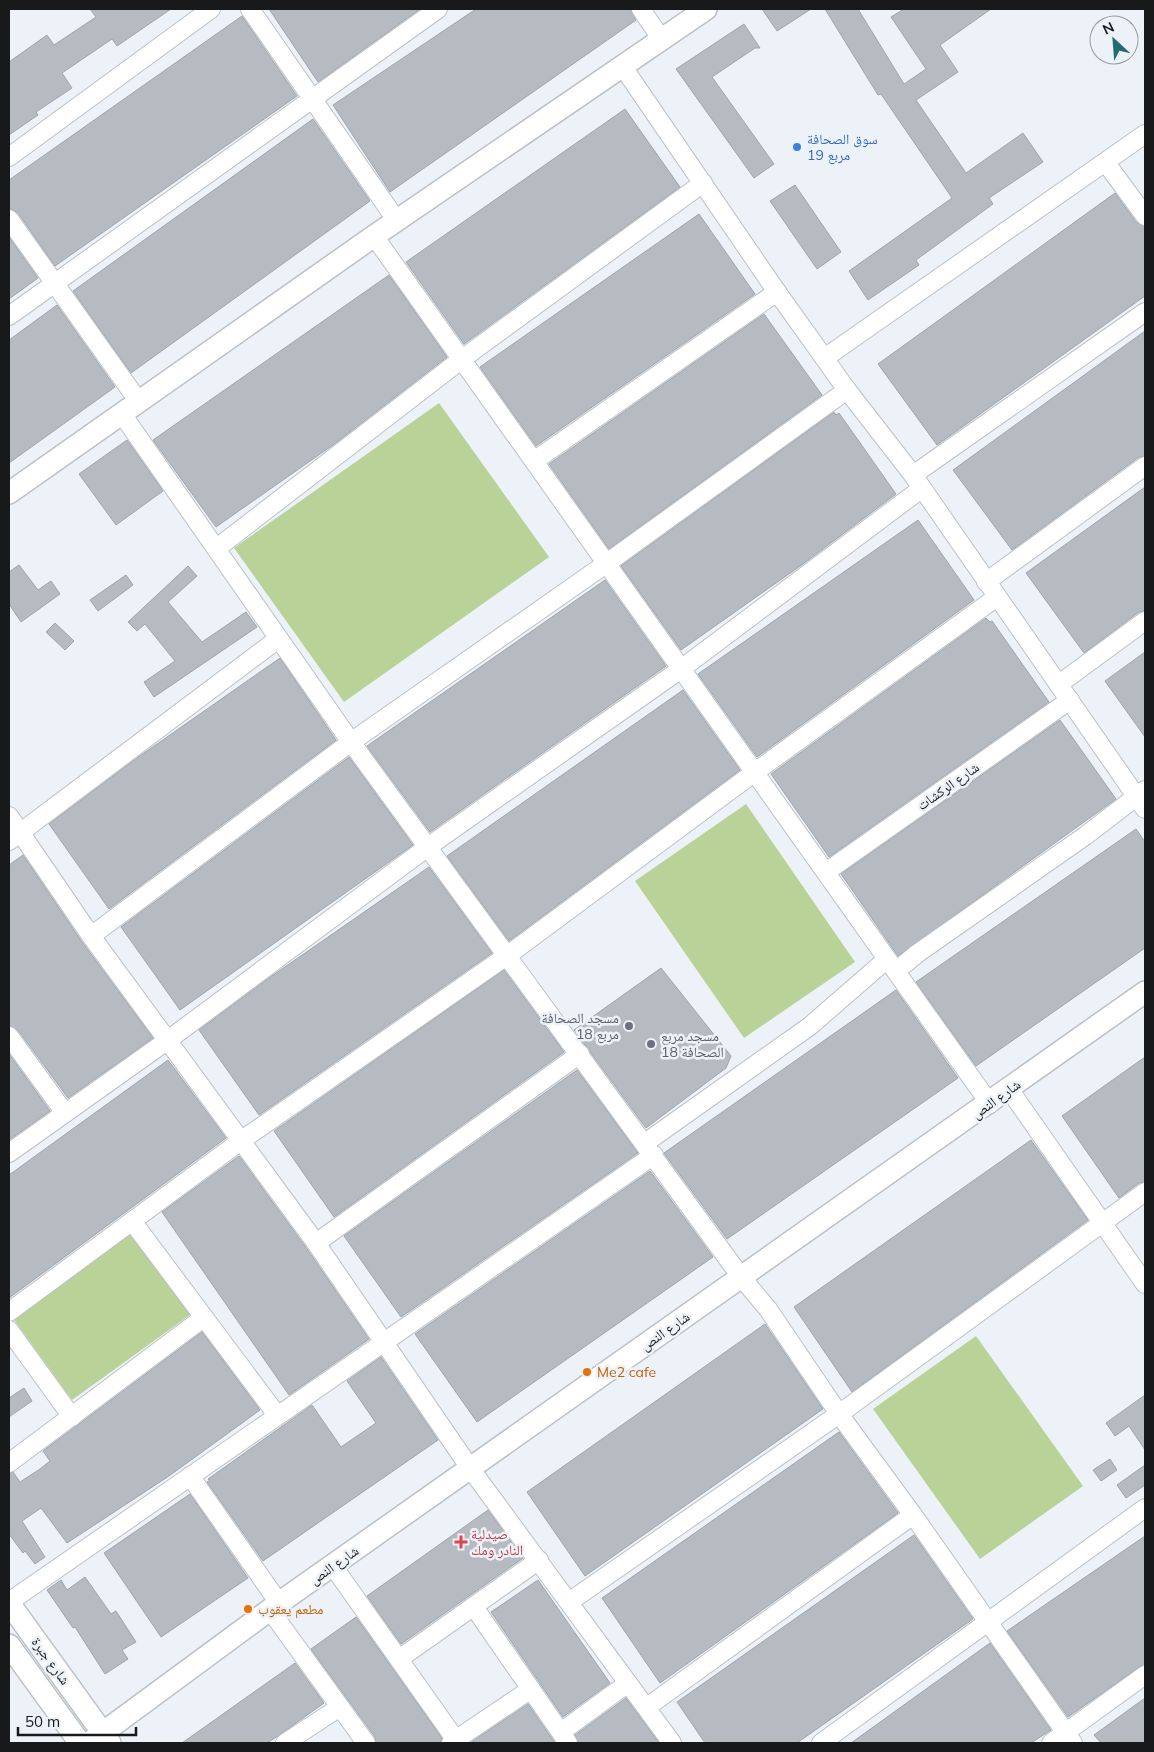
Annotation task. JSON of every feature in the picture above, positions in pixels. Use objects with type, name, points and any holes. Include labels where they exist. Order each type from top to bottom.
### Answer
[{"type":"street","points":[[9,157],[211,9]]},
{"type":"street","points":[[250,9],[396,221]]},
{"type":"street","points":[[9,316],[438,9]]},
{"type":"street","points":[[640,9],[662,40]]},
{"type":"street","points":[[9,493],[374,236],[706,9]]},
{"type":"street","points":[[9,1602],[383,1340],[649,1149],[892,965],[918,952],[1085,836],[1142,799],[986,582],[917,482],[847,390],[826,357],[777,292],[623,67]]},
{"type":"street","points":[[826,357],[1145,134]]},
{"type":"street","points":[[1106,163],[1145,216]]},
{"type":"street","points":[[217,548],[462,359],[704,183]]},
{"type":"street","points":[[9,219],[55,284],[217,548],[278,638],[741,1277],[768,1309],[839,1414],[990,1622],[1070,1738]]},
{"type":"street","points":[[374,236],[990,1104]]},
{"type":"street","points":[[534,461],[777,292]]},
{"type":"street","points":[[9,1154],[168,1040],[429,846],[681,668],[917,482],[1145,312]]},
{"type":"street","points":[[91,936],[352,742],[607,563],[847,390]]},
{"type":"street","points":[[986,582],[1145,466]]},
{"type":"street","points":[[9,1312],[242,1140],[508,955],[755,772],[997,597]]},
{"type":"street","points":[[1059,684],[1145,621]]},
{"type":"street","points":[[14,837],[278,638]]},
{"type":"street","name":"شارع الركشات","points":[[826,872],[1070,700]]},
{"type":"street","points":[[9,816],[14,837],[91,936],[242,1140],[316,1243],[470,1468],[672,1743]]},
{"type":"street","name":"شارع النص","points":[[101,1740],[275,1607],[741,1277],[990,1104],[1145,992]]},
{"type":"street","points":[[9,1036],[65,1113]]},
{"type":"street","points":[[316,1243],[580,1054]]},
{"type":"street","points":[[1009,1089],[1145,1284]]},
{"type":"street","points":[[569,1602],[839,1414],[1145,1192]]},
{"type":"street","points":[[132,1221],[277,1415]]},
{"type":"street","points":[[9,1463],[203,1318]]},
{"type":"street","points":[[9,1330],[72,1416]]},
{"type":"street","points":[[190,1476],[340,1707],[366,1743]]},
{"type":"street","points":[[821,1743],[1145,1508]]},
{"type":"street","points":[[646,1707],[913,1515]]},
{"type":"street","points":[[398,1659],[539,1560]]},
{"type":"street","points":[[333,1566],[455,1742],[531,1689]]},
{"type":"street","name":"شارع جبرة","points":[[9,1602],[101,1740]]},
{"type":"street","points":[[474,1607],[565,1738],[628,1683]]},
{"type":"street","name":"شارع جبرة","points":[[9,1645],[80,1743]]},
{"type":"street","points":[[1051,1743],[1070,1738],[1145,1675]]},
{"type":"street","points":[[285,1743],[340,1707]]},
{"type":"green space","points":[[439,403],[549,557],[344,702],[234,548]]},
{"type":"green space","points":[[746,804],[855,962],[744,1038],[635,881]]},
{"type":"green space","points":[[133,1229],[194,1312],[72,1400],[12,1317]]},
{"type":"green space","points":[[976,1336],[1083,1486],[980,1559],[873,1409]]},
{"type":"building","points":[[90,9],[171,9],[117,46],[112,39],[62,73],[72,88],[36,112],[38,115],[9,135],[9,62],[47,35],[54,45],[96,17]]},
{"type":"building","points":[[269,9],[420,9],[318,82]]},
{"type":"building","points":[[476,9],[630,9],[636,20],[390,192],[333,105]]},
{"type":"building","points":[[762,9],[811,9],[777,31]]},
{"type":"building","points":[[825,9],[858,9],[904,84],[926,69],[891,17],[904,9],[991,9],[940,45],[958,72],[916,100],[966,173],[1023,133],[1043,162],[989,198],[993,204],[916,260],[919,265],[868,300],[849,271],[952,198],[881,94],[878,95]]},
{"type":"building","points":[[242,16],[297,96],[55,266],[18,213],[9,208],[9,180]]},
{"type":"building","points":[[744,24],[760,48],[755,48],[712,77],[774,164],[754,178],[676,69]]},
{"type":"building","points":[[625,109],[680,187],[464,344],[406,262]]},
{"type":"building","points":[[313,119],[370,201],[131,373],[73,291]]},
{"type":"building","points":[[795,185],[841,252],[817,269],[770,201]]},
{"type":"building","points":[[1115,193],[1136,222],[1145,226],[1145,296],[937,445],[878,364]]},
{"type":"building","points":[[699,214],[755,294],[536,446],[480,367]]},
{"type":"building","points":[[9,237],[38,278],[9,299]]},
{"type":"building","points":[[389,275],[447,357],[333,445],[216,527],[153,440]]},
{"type":"building","points":[[57,305],[115,387],[9,463],[9,340]]},
{"type":"building","points":[[764,314],[822,395],[609,549],[549,464]]},
{"type":"building","points":[[1145,331],[1145,456],[1139,457],[1012,550],[953,470]]},
{"type":"building","points":[[834,412],[836,415],[839,413],[896,494],[803,564],[681,650],[621,566]]},
{"type":"building","points":[[127,440],[163,491],[116,525],[79,474]]},
{"type":"building","points":[[1145,487],[1145,611],[1139,612],[1084,653],[1026,573]]},
{"type":"building","points":[[918,520],[974,600],[757,757],[698,674]]},
{"type":"building","points":[[19,565],[38,590],[51,581],[60,594],[21,622],[9,604],[9,572]]},
{"type":"building","points":[[188,566],[197,576],[168,602],[202,642],[246,612],[257,627],[154,697],[144,682],[175,661],[145,624],[137,631],[128,622]]},
{"type":"building","points":[[126,575],[133,585],[98,611],[90,600]]},
{"type":"building","points":[[605,580],[666,666],[430,832],[367,746]]},
{"type":"building","points":[[986,618],[990,622],[992,621],[1049,702],[829,857],[771,774]]},
{"type":"building","points":[[55,623],[74,641],[65,650],[46,632]]},
{"type":"building","points":[[1145,652],[1145,737],[1105,681]]},
{"type":"building","points":[[280,658],[336,740],[109,909],[49,824],[137,758]]},
{"type":"building","points":[[683,690],[740,770],[509,941],[447,856]]},
{"type":"building","points":[[1060,720],[1116,799],[898,956],[841,874]]},
{"type":"building","points":[[349,757],[413,845],[180,1010],[121,927]]},
{"type":"building","points":[[1136,829],[1145,842],[1145,948],[976,1066],[916,982]]},
{"type":"building","points":[[23,855],[82,942],[153,1038],[68,1098],[18,1030],[9,1026],[9,865]]},
{"type":"building","points":[[429,867],[492,953],[259,1115],[199,1030],[269,978]]},
{"type":"building","name":"مسجد مربع 18 الصحافة","points":[[661,968],[731,1056],[726,1068],[646,1128],[574,1030]]},
{"type":"building","points":[[504,970],[564,1052],[334,1217],[274,1131]]},
{"type":"building","points":[[896,990],[958,1078],[727,1239],[664,1153]]},
{"type":"building","points":[[9,1054],[50,1111],[9,1140]]},
{"type":"building","points":[[1145,1057],[1145,1182],[1139,1183],[1119,1198],[1062,1116]]},
{"type":"building","points":[[168,1060],[226,1138],[9,1298],[9,1175]]},
{"type":"building","points":[[577,1070],[638,1153],[401,1317],[344,1236]]},
{"type":"building","points":[[1031,1140],[1088,1220],[852,1392],[794,1307]]},
{"type":"building","points":[[239,1156],[307,1249],[369,1339],[289,1395],[162,1212]]},
{"type":"building","points":[[650,1171],[713,1257],[477,1422],[415,1334]]},
{"type":"building","points":[[765,1324],[823,1409],[585,1576],[527,1492]]},
{"type":"building","points":[[202,1332],[260,1410],[169,1476],[67,1543],[41,1508],[22,1521],[45,1557],[35,1564],[25,1551],[23,1553],[9,1534],[9,1473],[13,1472],[20,1482],[40,1469],[50,1461],[43,1451]]},
{"type":"building","points":[[381,1357],[438,1440],[263,1561],[207,1482],[210,1480],[208,1479],[312,1405],[341,1447],[376,1423],[347,1381]]},
{"type":"building","points":[[24,1388],[32,1401],[9,1417],[9,1398]]},
{"type":"building","points":[[1145,1395],[1145,1450],[1129,1426],[1115,1436],[1106,1423]]},
{"type":"building","points":[[839,1432],[898,1513],[660,1683],[602,1598]]},
{"type":"building","points":[[1110,1459],[1117,1470],[1101,1481],[1093,1470]]},
{"type":"building","points":[[1145,1465],[1145,1485],[1126,1498],[1117,1485]]},
{"type":"building","points":[[190,1494],[248,1578],[161,1637],[104,1553]]},
{"type":"building","points":[[488,1510],[523,1558],[401,1644],[367,1596]]},
{"type":"building","points":[[914,1535],[973,1619],[797,1743],[705,1743],[677,1702]]},
{"type":"building","points":[[1145,1536],[1145,1663],[1068,1717],[1007,1631]]},
{"type":"building","points":[[85,1577],[111,1614],[116,1611],[136,1642],[122,1650],[128,1659],[105,1674],[75,1627],[73,1628],[47,1590],[61,1580],[67,1590]]},
{"type":"building","points":[[538,1580],[610,1683],[563,1717],[491,1612]]},
{"type":"building","points":[[356,1617],[442,1738],[440,1743],[376,1743],[375,1737],[311,1649]]},
{"type":"building","points":[[990,1643],[1051,1730],[1031,1743],[851,1743]]},
{"type":"building","points":[[295,1663],[324,1703],[278,1736],[267,1743],[182,1743]]},
{"type":"building","points":[[626,1698],[659,1743],[578,1743],[575,1735]]},
{"type":"building","points":[[1145,1698],[1145,1743],[1101,1743],[1094,1735]]},
{"type":"building","points":[[528,1704],[555,1743],[470,1743]]},
{"type":"place","name":"سوق الصحافة مربع 19","points":[[797,147]]},
{"type":"place","name":"مسجد الصحافة مربع 18","points":[[629,1026]]},
{"type":"place","name":"مسجد مربع 18 الصحافة","points":[[651,1044]]},
{"type":"place","name":"Me2 cafe","points":[[587,1372]]},
{"type":"place","name":"صيدلية النادر ومك","points":[[461,1542]]},
{"type":"place","name":"مطعم يعقوب","points":[[248,1609]]}]
